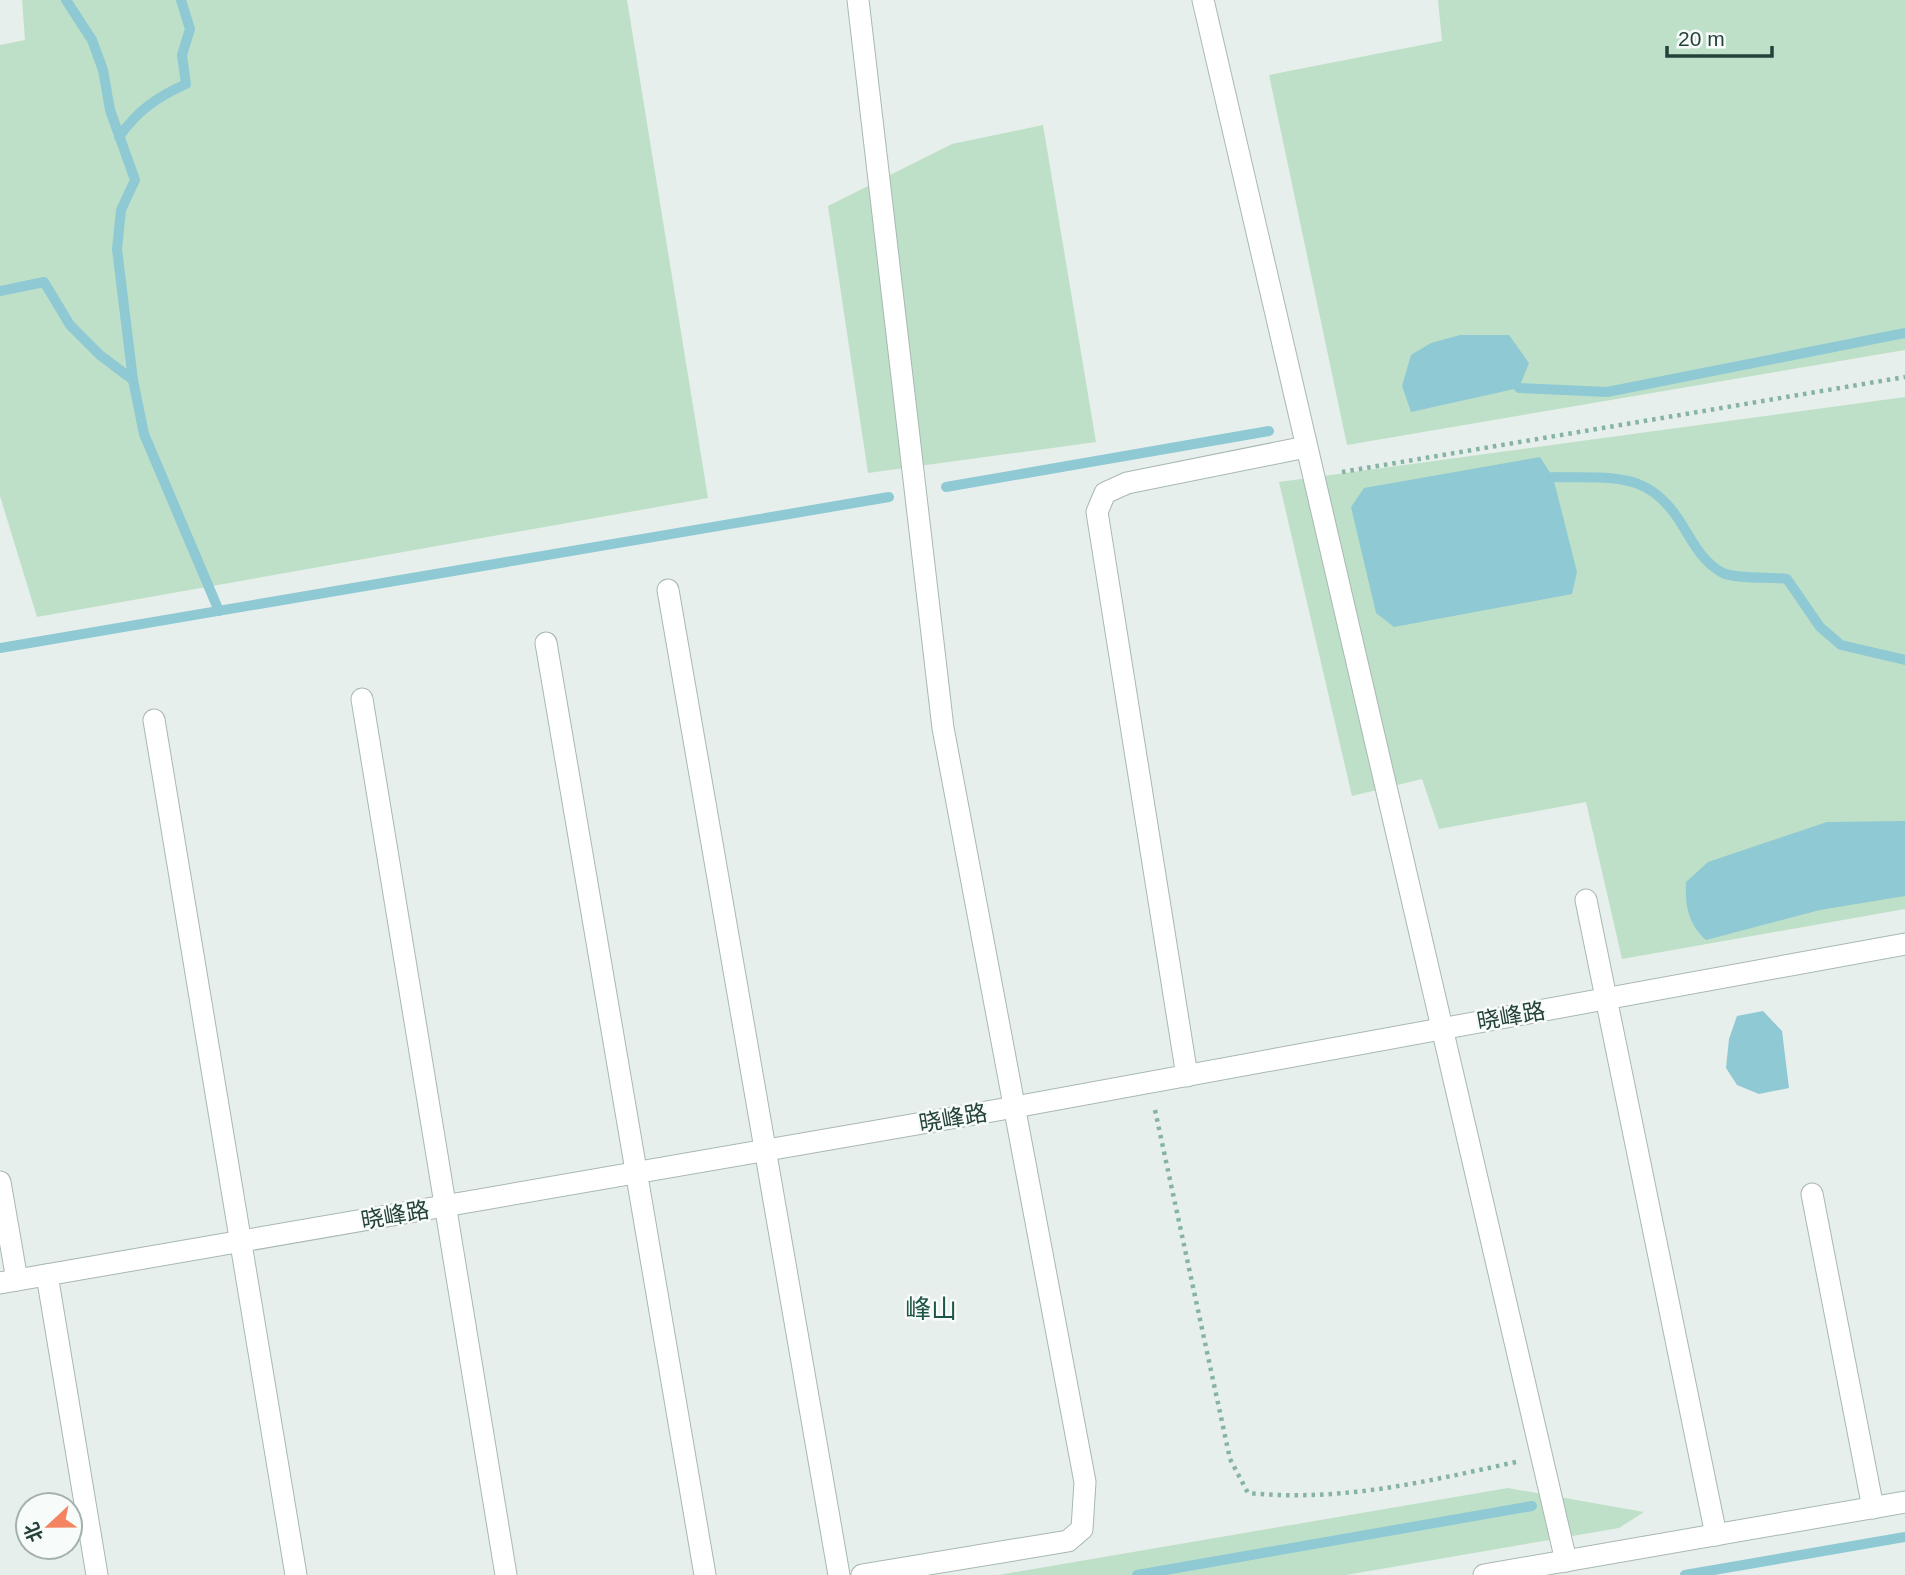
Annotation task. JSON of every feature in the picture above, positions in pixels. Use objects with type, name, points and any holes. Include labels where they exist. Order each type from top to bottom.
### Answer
[{"type":"street","points":[[858,0],[943,728],[1085,1482],[1082,1529],[1068,1541],[862,1575]]},
{"type":"street","points":[[1203,0],[1566,1561]]},
{"type":"street","points":[[1186,1076],[1097,512],[1105,493],[1127,483],[1306,447]]},
{"type":"street","points":[[668,590],[839,1575]]},
{"type":"street","points":[[546,643],[705,1575]]},
{"type":"street","points":[[362,699],[506,1575]]},
{"type":"street","points":[[154,720],[296,1575]]},
{"type":"street","points":[[1586,900],[1716,1535]]},
{"type":"street","name":"晓峰路","points":[[9,1281],[1015,1107],[1905,944]]},
{"type":"street","points":[[0,1182],[9,1281]]},
{"type":"street","points":[[1812,1194],[1873,1508]]},
{"type":"street","points":[[47,1275],[97,1575]]},
{"type":"street","points":[[1484,1575],[1905,1502]]},
{"type":"path","points":[[1313,477],[1905,377]]},
{"type":"path","points":[[1149,1082],[1230,1459],[1248,1493],[1298,1498],[1403,1487],[1541,1456]]},
{"type":"green space","points":[[22,0],[627,0],[708,498],[37,617],[0,496],[0,45],[25,40]]},
{"type":"green space","points":[[1438,0],[1905,0],[1905,350],[1347,445],[1269,75],[1442,41]]},
{"type":"green space","points":[[1043,125],[1096,442],[868,473],[828,206],[952,144]]},
{"type":"green space","points":[[1905,397],[1905,909],[1622,959],[1586,802],[1439,829],[1422,779],[1352,796],[1279,482]]},
{"type":"green space","points":[[1508,1488],[1644,1512],[1619,1528],[1346,1575],[998,1575]]},
{"type":"water","points":[[1460,335],[1509,335],[1529,363],[1519,388],[1411,412],[1402,386],[1411,355],[1431,343]]},
{"type":"water","points":[[1540,457],[1553,477],[1577,572],[1572,594],[1394,627],[1376,613],[1351,507],[1364,488]]},
{"type":"water","points":[[1905,821],[1905,896],[1820,910],[1706,940],[1691,921],[1687,907],[1686,882],[1708,862],[1827,822]]},
{"type":"water","points":[[1763,1011],[1782,1031],[1789,1088],[1759,1094],[1737,1085],[1726,1068],[1729,1039],[1737,1016]]},
{"type":"waterway","points":[[66,0],[92,40],[103,70],[110,110],[135,180],[121,210],[117,249],[133,380],[144,434],[219,611]]},
{"type":"waterway","points":[[119,137],[148,106],[186,84],[182,55],[190,29],[181,0]]},
{"type":"waterway","points":[[0,291],[44,282],[70,325],[100,355],[133,380]]},
{"type":"waterway","points":[[1519,388],[1607,392],[1905,333]]},
{"type":"waterway","points":[[946,487],[1269,431]]},
{"type":"waterway","points":[[1553,477],[1613,478],[1644,486],[1658,495],[1671,509],[1700,554],[1716,569],[1736,576],[1787,579],[1820,627],[1841,645],[1905,660]]},
{"type":"waterway","points":[[0,648],[889,497]]},
{"type":"waterway","points":[[1137,1575],[1532,1506]]},
{"type":"waterway","points":[[1685,1575],[1905,1537]]},
{"type":"district","name":"峰山","points":[[931,1309]]}]
